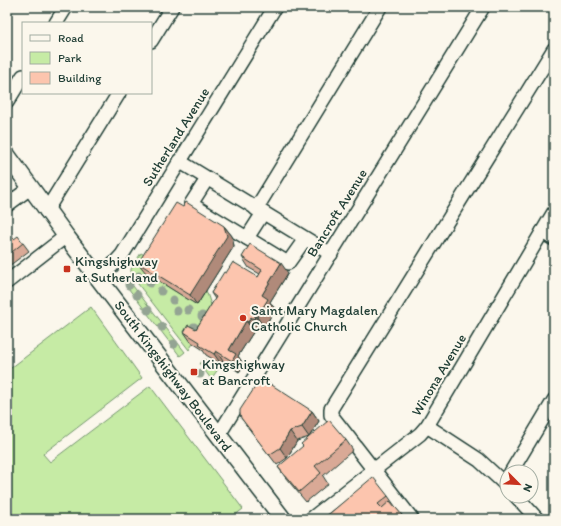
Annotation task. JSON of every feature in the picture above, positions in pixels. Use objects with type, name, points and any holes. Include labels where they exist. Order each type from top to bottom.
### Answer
[{"type":"main road","name":"South Kingshighway Boulevard","points":[[9,162],[283,519]]},
{"type":"street","points":[[57,22],[66,7]]},
{"type":"street","points":[[152,39],[172,7]]},
{"type":"street","name":"Sutherland Avenue","points":[[98,279],[122,255],[275,7]]},
{"type":"street","points":[[247,238],[259,211],[380,7]]},
{"type":"street","name":"Bancroft Avenue","points":[[218,436],[483,7]]},
{"type":"street","points":[[412,519],[331,415],[331,409],[554,49]]},
{"type":"street","points":[[7,102],[22,78]]},
{"type":"street","points":[[46,210],[118,94]]},
{"type":"street","points":[[179,161],[331,254]]},
{"type":"street","points":[[207,179],[191,204],[288,263],[305,239]]},
{"type":"street","points":[[7,205],[30,188]]},
{"type":"street","name":"Winona Avenue","points":[[311,519],[420,434],[427,426],[554,212]]},
{"type":"street","points":[[542,232],[554,239]]},
{"type":"street","points":[[7,282],[66,236]]},
{"type":"street","points":[[516,464],[554,400]]},
{"type":"street","points":[[427,426],[499,474]]},
{"type":"street","points":[[523,504],[537,519]]},
{"type":"green space","points":[[141,253],[153,260],[146,273],[197,305],[206,290],[213,311],[189,350],[131,275],[131,269]]},
{"type":"green space","points":[[129,281],[185,352],[180,356],[125,284]]},
{"type":"green space","points":[[91,307],[142,378],[43,454],[50,462],[150,386],[243,509],[230,519],[7,519],[7,371]]},
{"type":"green space","points":[[204,359],[219,368],[211,379],[200,364]]},
{"type":"building","points":[[186,202],[224,226],[227,236],[190,295],[138,263],[176,203],[183,207]]},
{"type":"building","points":[[7,229],[14,239],[18,236],[23,243],[7,256]]},
{"type":"building","name":"Saint Mary Magdalen Catholic Church","points":[[250,244],[281,263],[262,295],[268,299],[257,317],[255,316],[254,319],[251,317],[248,322],[246,321],[229,350],[236,354],[232,361],[216,351],[214,354],[199,345],[200,342],[184,332],[188,325],[196,329],[216,297],[211,293],[224,272],[226,273],[233,262],[258,277],[262,270],[242,257]]},
{"type":"building","points":[[261,378],[312,411],[302,427],[290,431],[280,448],[269,455],[241,418],[240,414],[240,410]]},
{"type":"building","points":[[329,420],[346,440],[315,466],[321,473],[299,492],[278,467],[303,446],[301,444]]},
{"type":"building","points":[[373,477],[388,496],[378,504],[382,508],[390,501],[402,515],[398,519],[323,519]]},
{"type":"place","name":"Kingshighway at Sutherland","points":[[67,269]]},
{"type":"place","name":"Saint Mary Magdalen Catholic Church","points":[[243,318]]},
{"type":"place","name":"Kingshighway at Bancroft","points":[[194,372]]}]
